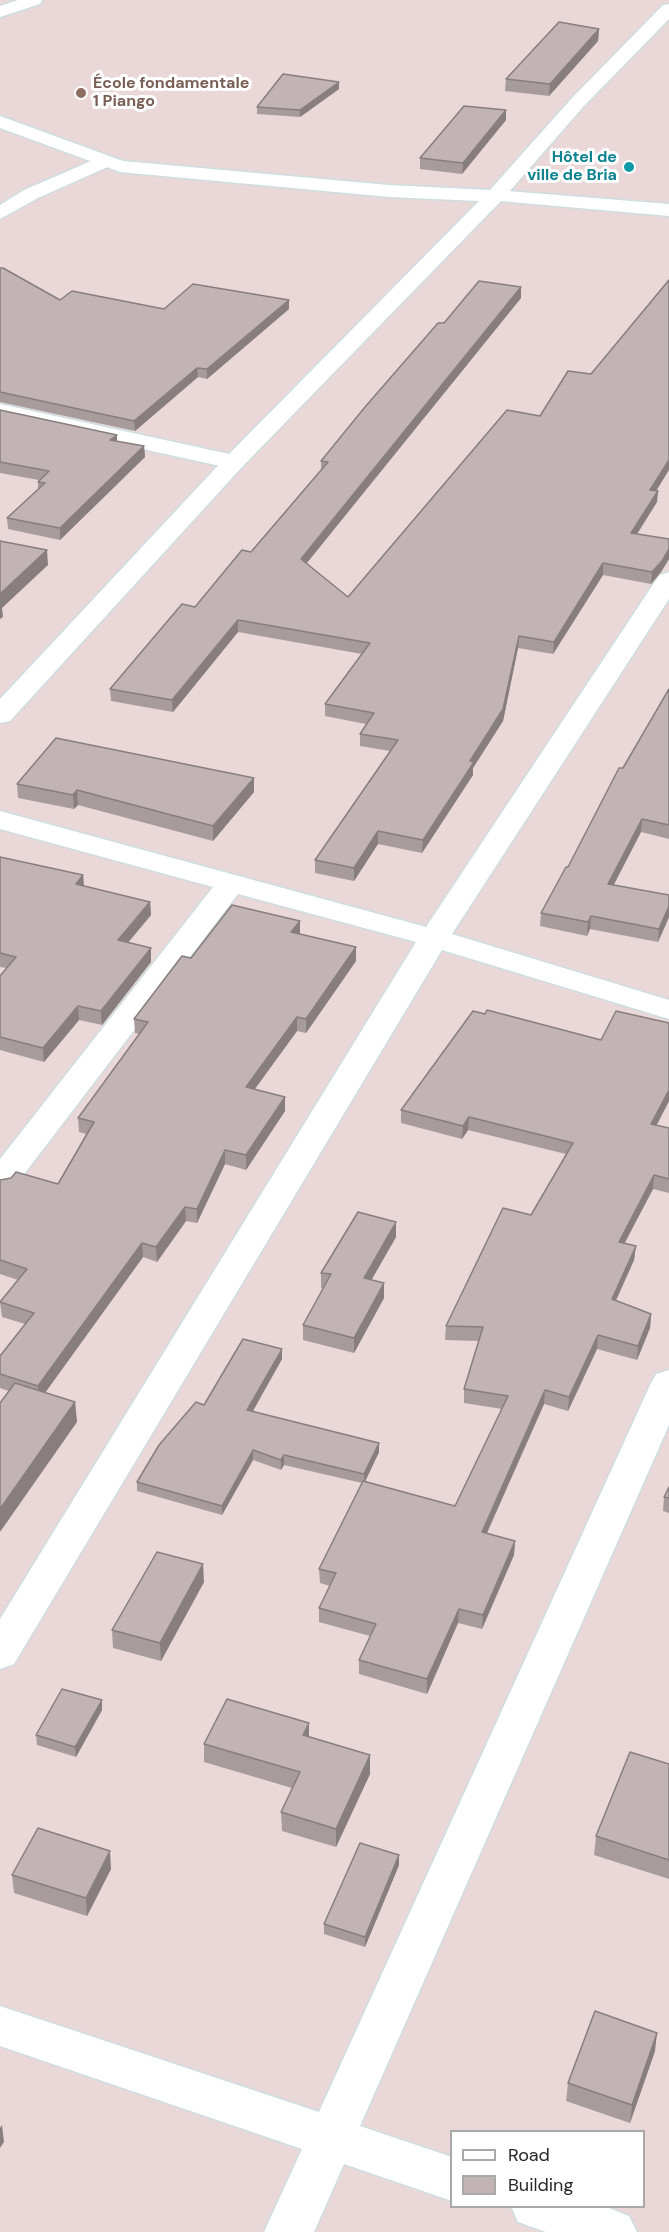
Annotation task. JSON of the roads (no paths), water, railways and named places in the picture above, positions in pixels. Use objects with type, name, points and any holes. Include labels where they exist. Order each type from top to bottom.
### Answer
[{"type":"street","points":[[0,12],[34,0]]},
{"type":"street","points":[[0,715],[234,462],[495,196],[577,103],[669,9]]},
{"type":"street","points":[[0,122],[105,161],[132,167],[389,191],[495,196],[669,210]]},
{"type":"street","points":[[0,213],[31,194],[105,161]]},
{"type":"street","points":[[10,187],[31,194]]},
{"type":"street","points":[[389,191],[472,219]]},
{"type":"street","points":[[0,411],[234,462]]},
{"type":"street","points":[[0,1653],[434,938],[669,580]]},
{"type":"street","points":[[0,820],[230,885],[434,938],[669,1010]]},
{"type":"street","points":[[0,1182],[230,885]]},
{"type":"street","points":[[290,2232],[669,1383]]},
{"type":"street","points":[[0,2026],[450,2178]]},
{"type":"street","points":[[541,2208],[612,2232]]},
{"type":"place","name":"École fondamentale 1 Piango","points":[[81,93]]},
{"type":"place","name":"Hôtel de ville de Bria","points":[[629,167]]}]
